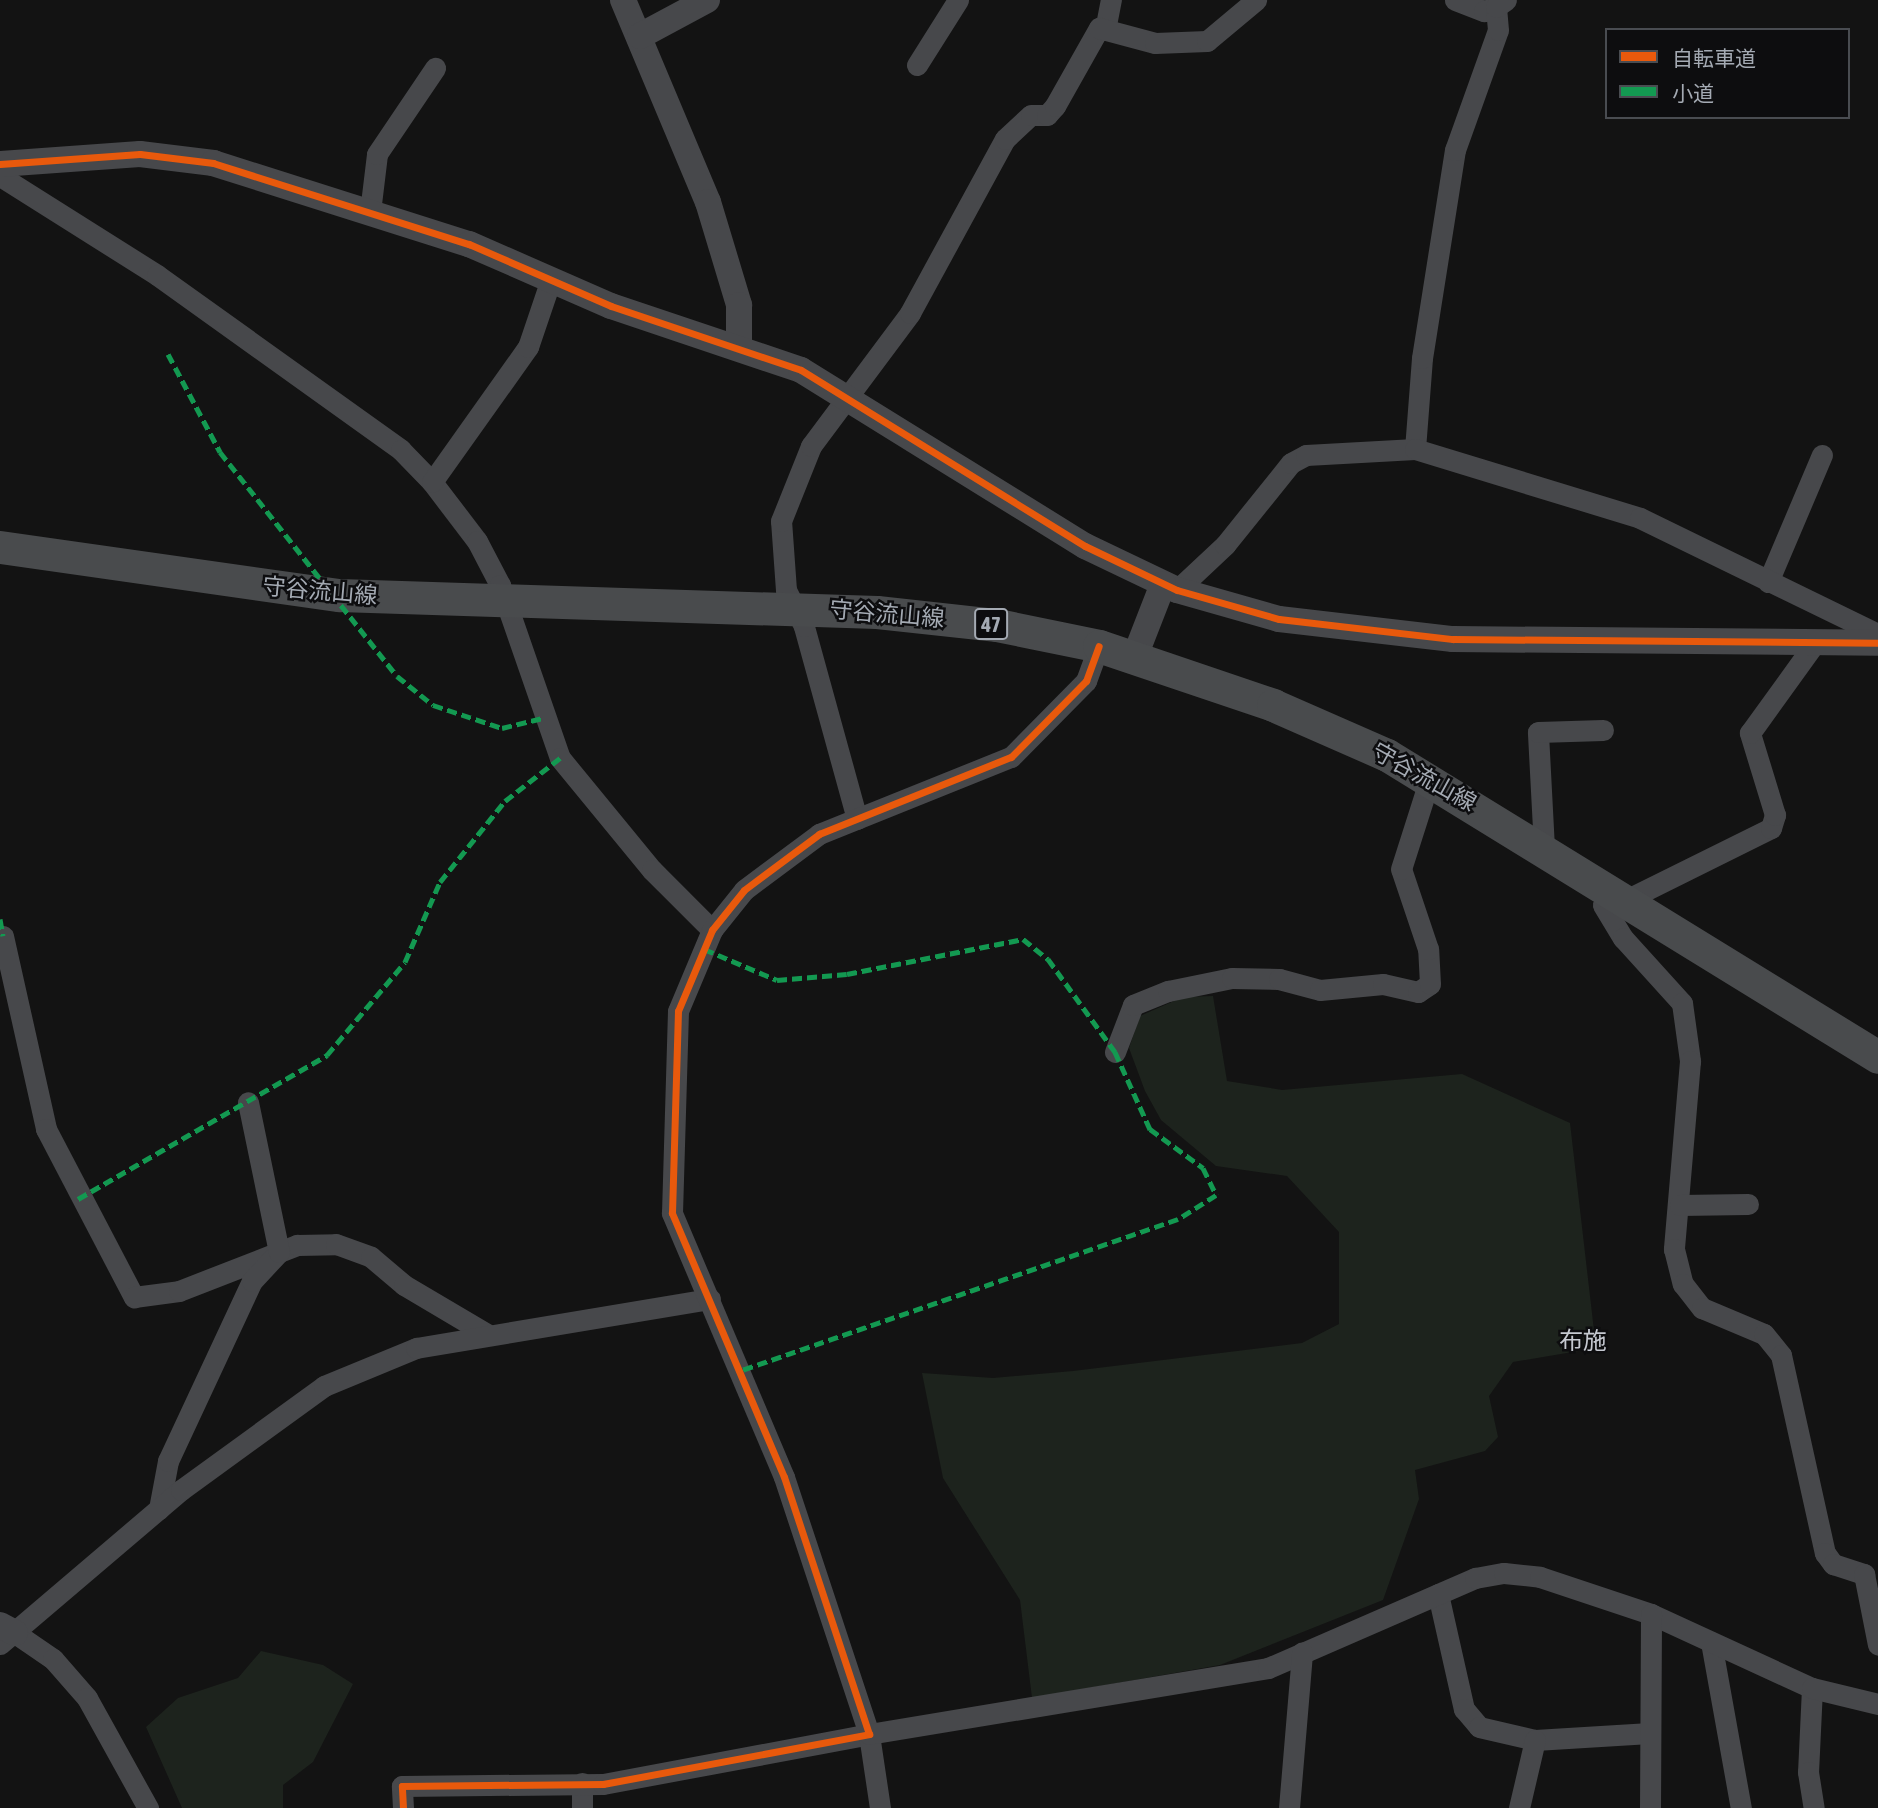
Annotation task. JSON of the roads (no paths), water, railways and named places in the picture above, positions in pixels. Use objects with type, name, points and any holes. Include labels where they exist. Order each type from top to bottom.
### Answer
[{"type":"main road","name":"守谷流山線","points":[[0,547],[281,590],[507,601],[795,607],[996,625],[1100,646],[1286,710],[1430,778],[1878,1058]]},
{"type":"street","points":[[623,0],[708,202],[739,305],[739,346]]},
{"type":"street","points":[[640,36],[707,0]]},
{"type":"street","points":[[917,65],[958,0]]},
{"type":"street","points":[[1105,30],[1111,0]]},
{"type":"street","points":[[857,819],[795,607],[786,590],[781,521],[811,446],[849,400],[910,313],[1004,139],[1031,115],[1047,115],[1055,106],[1099,28],[1155,43],[1207,41],[1256,0]]},
{"type":"street","points":[[1415,449],[1422,358],[1455,150],[1498,30],[1501,4],[1484,11],[1454,0]]},
{"type":"street","points":[[370,212],[377,154],[435,68]]},
{"type":"street","points":[[0,164],[140,154],[201,162],[370,212],[551,279],[611,306],[739,346],[801,370],[1046,524],[1170,587],[1301,625],[1401,636],[1878,643]]},
{"type":"street","points":[[0,176],[157,275],[401,450],[432,482],[477,541],[507,601],[560,758],[652,870],[712,930]]},
{"type":"street","points":[[432,482],[528,347],[551,279]]},
{"type":"street","points":[[1135,656],[1170,587],[1225,545],[1291,463],[1306,455],[1415,449],[1640,518],[1878,634]]},
{"type":"street","points":[[1768,582],[1822,455]]},
{"type":"street","points":[[1815,643],[1750,733],[1775,815],[1771,828],[1604,905],[1623,938],[1682,1003],[1690,1061],[1680,1205],[1674,1248],[1683,1284],[1702,1308],[1764,1334],[1782,1355],[1825,1553],[1833,1563],[1864,1574],[1878,1644]]},
{"type":"street","points":[[880,1808],[869,1734],[784,1477],[672,1213],[669,1174],[678,1011],[712,930],[744,890],[819,834],[1012,757],[1086,681],[1100,646]]},
{"type":"street","points":[[1544,848],[1538,732],[1603,730]]},
{"type":"street","points":[[1115,1052],[1133,1005],[1168,990],[1232,978],[1279,979],[1320,990],[1383,984],[1418,992],[1430,984],[1428,949],[1401,869],[1430,778]]},
{"type":"street","points":[[3,936],[46,1129],[134,1297],[178,1291],[279,1252],[336,1244],[371,1257],[404,1286],[487,1334]]},
{"type":"street","points":[[248,1102],[279,1252]]},
{"type":"street","points":[[1680,1205],[1748,1204]]},
{"type":"street","points":[[159,1509],[168,1461],[251,1281],[279,1252]]},
{"type":"street","points":[[148,1808],[87,1698],[53,1659],[5,1634],[159,1509],[324,1386],[415,1348],[710,1299]]},
{"type":"street","points":[[403,1808],[402,1786],[582,1783],[1268,1668],[1475,1578],[1516,1574],[1651,1614],[1812,1688],[1878,1704]]},
{"type":"street","points":[[1438,1594],[1468,1718],[1495,1733],[1535,1740],[1650,1733]]},
{"type":"street","points":[[1650,1808],[1651,1614]]},
{"type":"street","points":[[1711,1642],[1741,1808]]},
{"type":"street","points":[[1289,1808],[1303,1653]]},
{"type":"street","points":[[1812,1688],[1808,1772],[1814,1808]]},
{"type":"street","points":[[1519,1808],[1535,1740]]},
{"type":"street","points":[[582,1783],[582,1808]]},
{"type":"district","name":"布施","points":[[1583,1341]]}]
